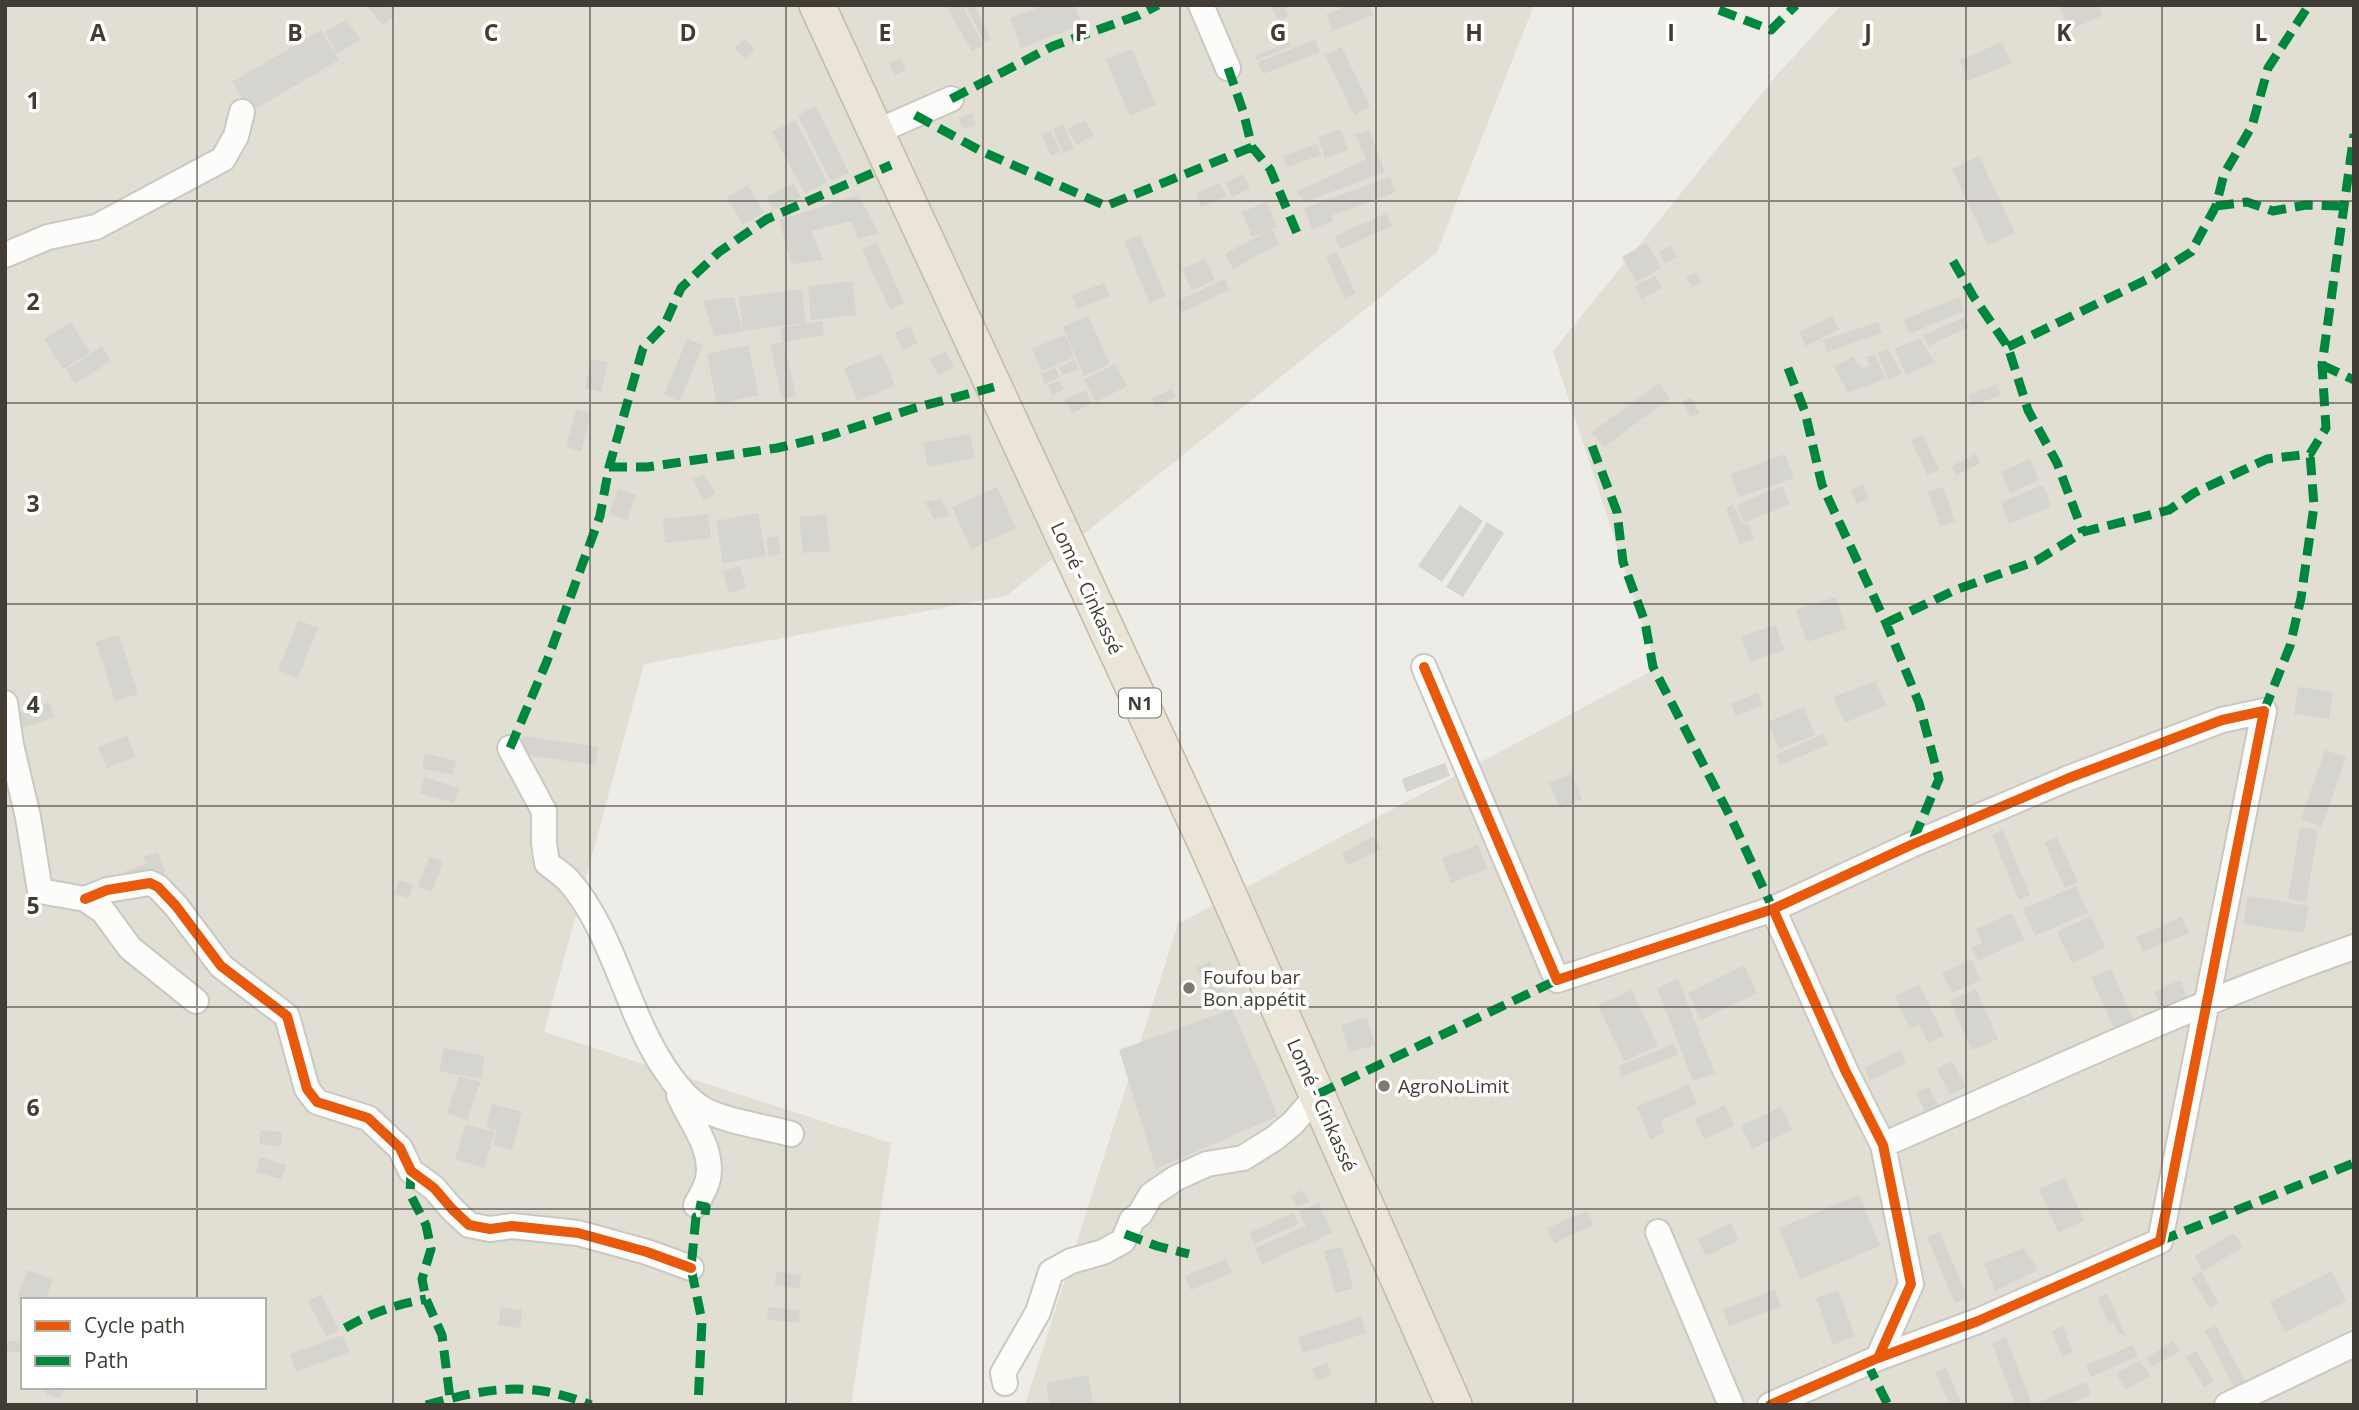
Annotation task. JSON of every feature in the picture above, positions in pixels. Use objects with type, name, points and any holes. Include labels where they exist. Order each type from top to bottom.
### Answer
[{"type":"highway","name":"Lomé - Cinkassé","points":[[817,5],[1208,848],[1454,1405]]},
{"type":"street","points":[[1201,5],[1228,68]]},
{"type":"street","points":[[876,132],[951,99]]},
{"type":"street","points":[[5,255],[47,237],[96,227],[223,159],[236,135],[242,112]]},
{"type":"street","points":[[1424,667],[1557,980],[1773,909],[1911,845],[2069,778],[2222,720],[2264,711],[2160,1241],[1978,1321],[1878,1358],[1770,1405]]},
{"type":"street","points":[[5,703],[8,745],[28,817],[40,891],[85,900],[103,911],[130,948],[196,1000]]},
{"type":"street","points":[[510,748],[544,811],[547,863],[568,880],[605,940],[630,1004],[698,1130],[708,1155],[708,1178],[696,1205]]},
{"type":"street","points":[[85,900],[107,890],[150,883],[158,887],[176,906],[221,966],[287,1016],[307,1089],[317,1102],[368,1118],[400,1148],[411,1171],[434,1188],[469,1225],[490,1229],[512,1226],[578,1233],[647,1252],[691,1268]]},
{"type":"street","points":[[1773,909],[1845,1070],[1883,1146],[1911,1284],[1878,1358]]},
{"type":"street","points":[[1883,1146],[2206,1004],[2354,947]]},
{"type":"street","points":[[671,1079],[687,1098],[706,1111],[791,1134]]},
{"type":"street","points":[[1005,1383],[1003,1373],[1038,1312],[1051,1272],[1071,1261],[1102,1252],[1124,1241],[1132,1220],[1140,1214],[1151,1195],[1175,1178],[1207,1164],[1243,1158],[1293,1123],[1318,1094]]},
{"type":"street","points":[[1658,1232],[1731,1405]]},
{"type":"street","points":[[2227,1405],[2354,1344]]},
{"type":"shaded area","points":[[5,5],[1534,5],[1437,252],[1006,596],[644,664],[544,1032],[891,1143],[851,1405],[5,1405]]},
{"type":"shaded area","points":[[1841,5],[2354,5],[2354,1405],[1025,1405],[1178,924],[1657,668],[1553,351],[1776,76]]},
{"type":"building","points":[[366,5],[388,5],[395,15],[383,25]]},
{"type":"building","points":[[962,5],[983,45],[972,51],[947,8]]},
{"type":"building","points":[[965,5],[974,5],[991,39],[985,43]]},
{"type":"building","points":[[1045,5],[1075,5],[1082,25],[1021,48],[1010,18]]},
{"type":"building","points":[[1271,5],[1290,5],[1285,9],[1288,16],[1279,22]]},
{"type":"building","points":[[1348,5],[1369,5],[1373,15],[1333,31],[1326,15]]},
{"type":"building","points":[[2059,5],[2098,5],[2103,15],[2070,30]]},
{"type":"building","points":[[346,20],[360,39],[337,54],[325,32]]},
{"type":"building","points":[[321,30],[339,60],[250,112],[232,82]]},
{"type":"building","points":[[745,39],[755,50],[745,59],[734,48]]},
{"type":"building","points":[[1315,40],[1320,52],[1263,74],[1258,62]]},
{"type":"building","points":[[1289,42],[1291,46],[1257,60],[1255,56]]},
{"type":"building","points":[[2002,42],[2011,63],[1968,81],[1960,60]]},
{"type":"building","points":[[1342,47],[1370,107],[1354,115],[1325,55]]},
{"type":"building","points":[[1132,49],[1156,105],[1130,116],[1106,60]]},
{"type":"building","points":[[900,58],[906,70],[895,75],[889,64]]},
{"type":"building","points":[[816,106],[849,173],[831,181],[798,115]]},
{"type":"building","points":[[972,113],[976,125],[963,129],[959,117]]},
{"type":"building","points":[[795,120],[827,182],[805,194],[772,132]]},
{"type":"building","points":[[1085,120],[1094,135],[1077,145],[1068,129]]},
{"type":"building","points":[[1063,124],[1074,148],[1063,153],[1053,129]]},
{"type":"building","points":[[1340,129],[1348,150],[1325,158],[1318,137]]},
{"type":"building","points":[[1051,130],[1060,152],[1051,156],[1042,134]]},
{"type":"building","points":[[1369,130],[1385,172],[1305,202],[1297,192],[1366,159],[1355,134]]},
{"type":"building","points":[[1317,144],[1321,155],[1287,167],[1283,156]]},
{"type":"building","points":[[1979,156],[2015,233],[1988,245],[1952,169]]},
{"type":"building","points":[[1243,174],[1250,188],[1232,197],[1225,183]]},
{"type":"building","points":[[1390,177],[1396,192],[1331,216],[1333,221],[1312,229],[1304,208]]},
{"type":"building","points":[[1220,183],[1226,196],[1201,207],[1196,194]]},
{"type":"building","points":[[794,184],[801,197],[773,210],[767,196]]},
{"type":"building","points":[[748,185],[764,212],[743,225],[727,197]]},
{"type":"building","points":[[858,195],[879,233],[858,239],[852,221],[811,231],[824,260],[792,264],[779,220]]},
{"type":"building","points":[[1267,202],[1277,227],[1252,237],[1242,212]]},
{"type":"building","points":[[1386,213],[1392,226],[1340,249],[1335,236]]},
{"type":"building","points":[[1272,229],[1279,244],[1233,269],[1225,254]]},
{"type":"building","points":[[1140,235],[1166,296],[1150,303],[1124,242]]},
{"type":"building","points":[[877,243],[904,303],[890,310],[862,249]]},
{"type":"building","points":[[1647,243],[1661,268],[1637,282],[1622,257]]},
{"type":"building","points":[[1671,245],[1677,257],[1665,263],[1659,252]]},
{"type":"building","points":[[1337,252],[1355,293],[1345,298],[1326,257]]},
{"type":"building","points":[[1205,259],[1215,280],[1192,290],[1182,269]]},
{"type":"building","points":[[1696,272],[1702,282],[1692,288],[1686,278]]},
{"type":"building","points":[[1655,275],[1662,288],[1642,299],[1634,287]]},
{"type":"building","points":[[1225,279],[1229,290],[1182,312],[1177,301]]},
{"type":"building","points":[[853,281],[856,315],[811,320],[808,286]]},
{"type":"building","points":[[1105,283],[1110,296],[1077,309],[1072,295]]},
{"type":"building","points":[[802,289],[806,323],[743,331],[739,297]]},
{"type":"building","points":[[734,297],[743,332],[714,336],[703,300]]},
{"type":"building","points":[[1959,297],[1964,311],[1909,334],[1904,320]]},
{"type":"building","points":[[1088,316],[1110,364],[1084,376],[1063,327]]},
{"type":"building","points":[[1832,316],[1839,329],[1806,346],[1799,332]]},
{"type":"building","points":[[1964,317],[1969,327],[1928,346],[1924,335]]},
{"type":"building","points":[[822,321],[824,335],[782,342],[780,328]]},
{"type":"building","points":[[71,322],[90,353],[63,369],[44,339]]},
{"type":"building","points":[[1878,322],[1882,333],[1827,352],[1823,340]]},
{"type":"building","points":[[910,326],[917,343],[903,350],[895,333]]},
{"type":"building","points":[[1065,335],[1074,357],[1042,371],[1032,349]]},
{"type":"building","points":[[1919,338],[1935,362],[1906,375],[1895,349]]},
{"type":"building","points":[[687,339],[703,345],[680,401],[664,395]]},
{"type":"building","points":[[784,342],[796,396],[782,399],[770,345]]},
{"type":"building","points":[[748,345],[759,395],[717,404],[707,354]]},
{"type":"building","points":[[102,346],[111,361],[75,384],[66,370]]},
{"type":"building","points":[[1888,349],[1902,374],[1888,379],[1878,353]]},
{"type":"building","points":[[946,351],[954,367],[938,375],[930,359]]},
{"type":"building","points":[[882,354],[895,386],[857,401],[844,368]]},
{"type":"building","points":[[1875,354],[1885,379],[1848,393],[1834,366],[1854,357],[1862,368],[1870,366],[1866,357]]},
{"type":"building","points":[[592,359],[608,362],[601,392],[585,388]]},
{"type":"building","points":[[1075,360],[1078,369],[1062,375],[1059,367]]},
{"type":"building","points":[[1115,364],[1127,386],[1096,402],[1084,380]]},
{"type":"building","points":[[1055,367],[1060,377],[1045,384],[1041,374]]},
{"type":"building","points":[[1059,380],[1064,390],[1052,395],[1048,385]]},
{"type":"building","points":[[1659,383],[1670,398],[1604,447],[1592,432]]},
{"type":"building","points":[[1997,384],[2001,395],[1972,406],[1968,395]]},
{"type":"building","points":[[1172,389],[1176,397],[1156,407],[1152,398]]},
{"type":"building","points":[[1086,390],[1092,403],[1072,413],[1065,400]]},
{"type":"building","points":[[1691,397],[1699,413],[1690,417],[1682,401]]},
{"type":"building","points":[[576,409],[591,413],[581,451],[566,447]]},
{"type":"building","points":[[970,434],[975,458],[928,467],[923,443]]},
{"type":"building","points":[[1923,435],[1939,470],[1927,475],[1911,440]]},
{"type":"building","points":[[1785,454],[1794,478],[1739,497],[1731,474]]},
{"type":"building","points":[[1976,454],[1980,463],[1956,475],[1952,466]]},
{"type":"building","points":[[2030,459],[2039,480],[2010,493],[2001,472]]},
{"type":"building","points":[[704,474],[715,494],[703,500],[693,479]]},
{"type":"building","points":[[1863,485],[1868,499],[1857,504],[1851,490]]},
{"type":"building","points":[[2043,485],[2051,507],[2009,524],[2001,502]]},
{"type":"building","points":[[1782,486],[1790,504],[1744,523],[1737,505]]},
{"type":"building","points":[[997,487],[1016,528],[971,549],[952,507]]},
{"type":"building","points":[[1943,487],[1955,521],[1940,526],[1928,492]]},
{"type":"building","points":[[618,489],[636,495],[627,520],[609,514]]},
{"type":"building","points":[[940,499],[950,516],[934,519],[925,502]]},
{"type":"building","points":[[1733,504],[1742,524],[1749,524],[1754,539],[1740,544],[1726,508]]},
{"type":"building","points":[[1460,505],[1483,521],[1442,582],[1418,566]]},
{"type":"building","points":[[758,513],[766,556],[723,563],[716,521]]},
{"type":"building","points":[[708,514],[711,538],[665,543],[663,519]]},
{"type":"building","points":[[826,514],[830,551],[803,553],[799,517]]},
{"type":"building","points":[[1487,522],[1504,533],[1463,597],[1446,587]]},
{"type":"building","points":[[778,536],[781,554],[769,556],[766,538]]},
{"type":"building","points":[[740,566],[746,588],[729,593],[723,571]]},
{"type":"building","points":[[1836,597],[1846,629],[1807,642],[1796,610]]},
{"type":"building","points":[[298,620],[318,628],[298,678],[278,670]]},
{"type":"building","points":[[1776,625],[1784,650],[1750,662],[1741,636]]},
{"type":"building","points":[[119,635],[138,694],[115,701],[96,642]]},
{"type":"building","points":[[1875,681],[1886,705],[1845,723],[1833,697]]},
{"type":"building","points":[[2298,687],[2333,692],[2329,719],[2294,714]]},
{"type":"building","points":[[1758,693],[1763,706],[1736,716],[1731,703]]},
{"type":"building","points":[[49,702],[54,717],[23,728],[18,713]]},
{"type":"building","points":[[1804,707],[1815,735],[1779,749],[1768,722]]},
{"type":"building","points":[[1823,734],[1828,745],[1780,765],[1776,755]]},
{"type":"building","points":[[127,736],[135,757],[107,768],[98,747]]},
{"type":"building","points":[[523,736],[598,747],[595,765],[520,754]]},
{"type":"building","points":[[2325,750],[2346,757],[2322,827],[2301,820]]},
{"type":"building","points":[[425,753],[456,761],[452,775],[422,768]]},
{"type":"building","points":[[1445,763],[1450,776],[1406,792],[1402,779]]},
{"type":"building","points":[[1572,774],[1582,799],[1560,808],[1549,783]]},
{"type":"building","points":[[424,777],[459,788],[454,803],[420,793]]},
{"type":"building","points":[[2300,827],[2318,830],[2306,902],[2288,899]]},
{"type":"building","points":[[2003,830],[2030,895],[2019,900],[1992,835]]},
{"type":"building","points":[[1374,836],[1381,849],[1348,865],[1342,853]]},
{"type":"building","points":[[2057,837],[2078,882],[2065,888],[2044,842]]},
{"type":"building","points":[[1478,845],[1487,869],[1451,883],[1442,858]]},
{"type":"building","points":[[158,852],[165,872],[129,884],[124,872],[147,863],[143,857]]},
{"type":"building","points":[[429,857],[443,861],[432,892],[418,887]]},
{"type":"building","points":[[399,880],[413,884],[409,898],[394,894]]},
{"type":"building","points":[[2076,886],[2088,913],[2035,936],[2023,909]]},
{"type":"building","points":[[2248,896],[2309,906],[2304,933],[2243,924]]},
{"type":"building","points":[[2012,913],[2024,939],[1978,961],[1971,948],[1982,943],[1976,929]]},
{"type":"building","points":[[2091,916],[2105,948],[2072,963],[2057,932]]},
{"type":"building","points":[[2182,917],[2189,933],[2143,952],[2136,937]]},
{"type":"building","points":[[1971,960],[1981,980],[1952,993],[1942,973]]},
{"type":"building","points":[[1210,961],[1230,1005],[1217,1011],[1196,968]]},
{"type":"building","points":[[1744,965],[1757,993],[1701,1020],[1688,993]]},
{"type":"building","points":[[2111,969],[2136,1025],[2116,1033],[2091,977]]},
{"type":"building","points":[[1678,979],[1715,1073],[1693,1081],[1657,988]]},
{"type":"building","points":[[2180,980],[2190,1004],[2164,1016],[2154,992]]},
{"type":"building","points":[[1919,984],[1944,1036],[1928,1043],[1919,1024],[1910,1028],[1895,996]]},
{"type":"building","points":[[1976,989],[1998,1039],[1972,1050],[1950,1001]]},
{"type":"building","points":[[1632,990],[1658,1046],[1624,1061],[1598,1005]]},
{"type":"building","points":[[1232,1009],[1278,1116],[1156,1169],[1119,1050]]},
{"type":"building","points":[[1367,1017],[1375,1045],[1349,1052],[1341,1025]]},
{"type":"building","points":[[1674,1044],[1678,1055],[1621,1077],[1619,1066]]},
{"type":"building","points":[[444,1048],[485,1056],[481,1079],[439,1071]]},
{"type":"building","points":[[1900,1050],[1906,1063],[1870,1081],[1864,1068]]},
{"type":"building","points":[[1952,1061],[1966,1087],[1950,1095],[1937,1069]]},
{"type":"building","points":[[459,1076],[480,1082],[467,1120],[447,1113]]},
{"type":"building","points":[[1689,1084],[1697,1104],[1661,1120],[1664,1132],[1650,1140],[1637,1107]]},
{"type":"building","points":[[1929,1087],[1938,1106],[1925,1112],[1916,1093]]},
{"type":"building","points":[[492,1104],[522,1112],[512,1150],[493,1145],[497,1130],[486,1127]]},
{"type":"building","points":[[1725,1105],[1734,1126],[1704,1139],[1695,1119]]},
{"type":"building","points":[[1781,1107],[1792,1130],[1752,1149],[1741,1126]]},
{"type":"building","points":[[466,1124],[495,1132],[484,1168],[455,1159]]},
{"type":"building","points":[[261,1130],[282,1132],[281,1146],[259,1144]]},
{"type":"building","points":[[260,1157],[286,1165],[281,1179],[256,1172]]},
{"type":"building","points":[[2065,1178],[2084,1221],[2058,1232],[2039,1189]]},
{"type":"building","points":[[1301,1190],[1310,1202],[1297,1206],[1291,1197]]},
{"type":"building","points":[[1859,1195],[1880,1246],[1800,1279],[1779,1228]]},
{"type":"building","points":[[1319,1203],[1332,1233],[1262,1264],[1255,1248],[1306,1226],[1299,1212]]},
{"type":"building","points":[[1587,1211],[1593,1225],[1554,1243],[1547,1228]]},
{"type":"building","points":[[1293,1213],[1298,1224],[1254,1244],[1249,1233]]},
{"type":"building","points":[[1731,1223],[1739,1240],[1706,1256],[1698,1239]]},
{"type":"building","points":[[1940,1232],[1968,1298],[1955,1303],[1927,1237]]},
{"type":"building","points":[[2234,1233],[2243,1247],[2203,1271],[2195,1256]]},
{"type":"building","points":[[1342,1247],[1353,1288],[1335,1293],[1324,1251]]},
{"type":"building","points":[[2024,1248],[2038,1270],[1995,1291],[1984,1264]]},
{"type":"building","points":[[1226,1259],[1232,1273],[1191,1290],[1185,1276]]},
{"type":"building","points":[[28,1270],[53,1280],[46,1298],[17,1298]]},
{"type":"building","points":[[777,1271],[801,1275],[799,1289],[775,1285]]},
{"type":"building","points":[[2332,1271],[2346,1301],[2285,1332],[2270,1302]]},
{"type":"building","points":[[2201,1272],[2219,1303],[2210,1308],[2191,1278]]},
{"type":"building","points":[[1775,1290],[1781,1307],[1729,1326],[1723,1309]]},
{"type":"building","points":[[1838,1290],[1855,1336],[1833,1345],[1816,1298]]},
{"type":"building","points":[[2107,1293],[2126,1335],[2119,1334],[2114,1323],[2109,1323],[2097,1298]]},
{"type":"building","points":[[321,1294],[339,1330],[326,1336],[308,1301]]},
{"type":"building","points":[[501,1307],[522,1310],[520,1328],[498,1325]]},
{"type":"building","points":[[768,1307],[800,1310],[799,1323],[767,1319]]},
{"type":"building","points":[[1361,1317],[1366,1333],[1303,1353],[1298,1337]]},
{"type":"building","points":[[2063,1326],[2073,1352],[2062,1356],[2052,1331]]},
{"type":"building","points":[[2216,1326],[2245,1381],[2234,1387],[2205,1331]]},
{"type":"building","points":[[343,1335],[349,1352],[296,1372],[290,1354]]},
{"type":"building","points":[[2006,1337],[2031,1402],[2024,1405],[2015,1405],[1992,1343]]},
{"type":"building","points":[[5,1341],[21,1341],[21,1352],[5,1352]]},
{"type":"building","points":[[2173,1341],[2180,1351],[2152,1367],[2146,1358]]},
{"type":"building","points":[[2133,1345],[2138,1356],[2091,1377],[2086,1365]]},
{"type":"building","points":[[2196,1351],[2214,1381],[2204,1387],[2186,1357]]},
{"type":"building","points":[[2140,1360],[2150,1376],[2126,1390],[2116,1374]]},
{"type":"building","points":[[1327,1363],[1331,1375],[1317,1380],[1312,1369]]},
{"type":"building","points":[[1946,1367],[1962,1405],[1950,1405],[1935,1372]]},
{"type":"building","points":[[1088,1375],[1093,1403],[1050,1405],[1046,1383]]},
{"type":"building","points":[[2086,1382],[2091,1394],[2068,1405],[2037,1403]]},
{"type":"building","points":[[46,1389],[63,1389],[60,1399],[45,1394]]},
{"type":"marked path","points":[[951,99],[1053,46],[1139,15],[1158,5]]},
{"type":"marked path","points":[[1719,10],[1771,30],[1796,5]]},
{"type":"marked path","points":[[2008,347],[2148,279],[2191,252],[2216,206],[2224,174],[2252,126],[2268,68],[2309,5]]},
{"type":"marked path","points":[[1228,68],[1252,147],[1270,169],[1299,238]]},
{"type":"marked path","points":[[915,115],[981,151],[1106,206],[1252,147]]},
{"type":"marked path","points":[[1886,623],[1955,590],[2036,561],[2083,532],[2169,510],[2194,493],[2267,459],[2310,454],[2326,428],[2322,365],[2354,134]]},
{"type":"marked path","points":[[510,748],[547,661],[600,516],[609,467],[643,348],[664,326],[681,288],[719,252],[767,219],[891,165]]},
{"type":"marked path","points":[[2216,206],[2247,202],[2273,211],[2306,205],[2344,206]]},
{"type":"marked path","points":[[1953,261],[2008,347],[2028,410],[2057,463],[2083,532]]},
{"type":"marked path","points":[[2322,365],[2354,380]]},
{"type":"marked path","points":[[1788,368],[1805,412],[1822,485],[1886,623],[1919,703],[1939,779],[1911,845]]},
{"type":"marked path","points":[[609,467],[647,467],[777,448],[828,436],[915,408],[994,387]]},
{"type":"marked path","points":[[1592,446],[1617,512],[1623,562],[1645,622],[1653,667],[1732,820],[1773,909]]},
{"type":"marked path","points":[[2264,711],[2290,646],[2301,598],[2314,506],[2310,454]]},
{"type":"marked path","points":[[1318,1094],[1557,980]]},
{"type":"marked path","points":[[2160,1241],[2354,1163]]},
{"type":"marked path","points":[[411,1171],[410,1194],[426,1225],[431,1249],[422,1279],[426,1299],[442,1335],[450,1398]]},
{"type":"marked path","points":[[696,1205],[706,1207],[705,1215],[696,1217],[691,1268],[702,1321],[698,1405]]},
{"type":"marked path","points":[[1125,1234],[1189,1254]]},
{"type":"marked path","points":[[345,1328],[384,1310],[426,1299]]},
{"type":"marked path","points":[[1867,1363],[1888,1405]]},
{"type":"marked path","points":[[426,1405],[469,1394],[509,1389],[548,1392],[591,1405]]},
{"type":"cycle path","points":[[1424,667],[1557,980],[1773,909]]},
{"type":"cycle path","points":[[1770,1405],[1878,1358],[1978,1321],[2160,1241],[2264,711],[2222,720],[2069,778],[1911,845],[1773,909],[1845,1070],[1883,1145],[1911,1284],[1878,1358]]},
{"type":"cycle path","points":[[85,899],[107,890],[150,883],[158,887],[176,906],[221,966],[287,1016],[307,1089],[317,1102],[368,1118],[400,1148],[411,1171],[434,1188],[469,1225],[490,1229],[512,1226],[578,1233],[647,1252],[691,1268]]},
{"type":"place","name":"Foufou bar Bon appétit","points":[[1189,988]]},
{"type":"place","name":"AgroNoLimit","points":[[1384,1086]]}]
